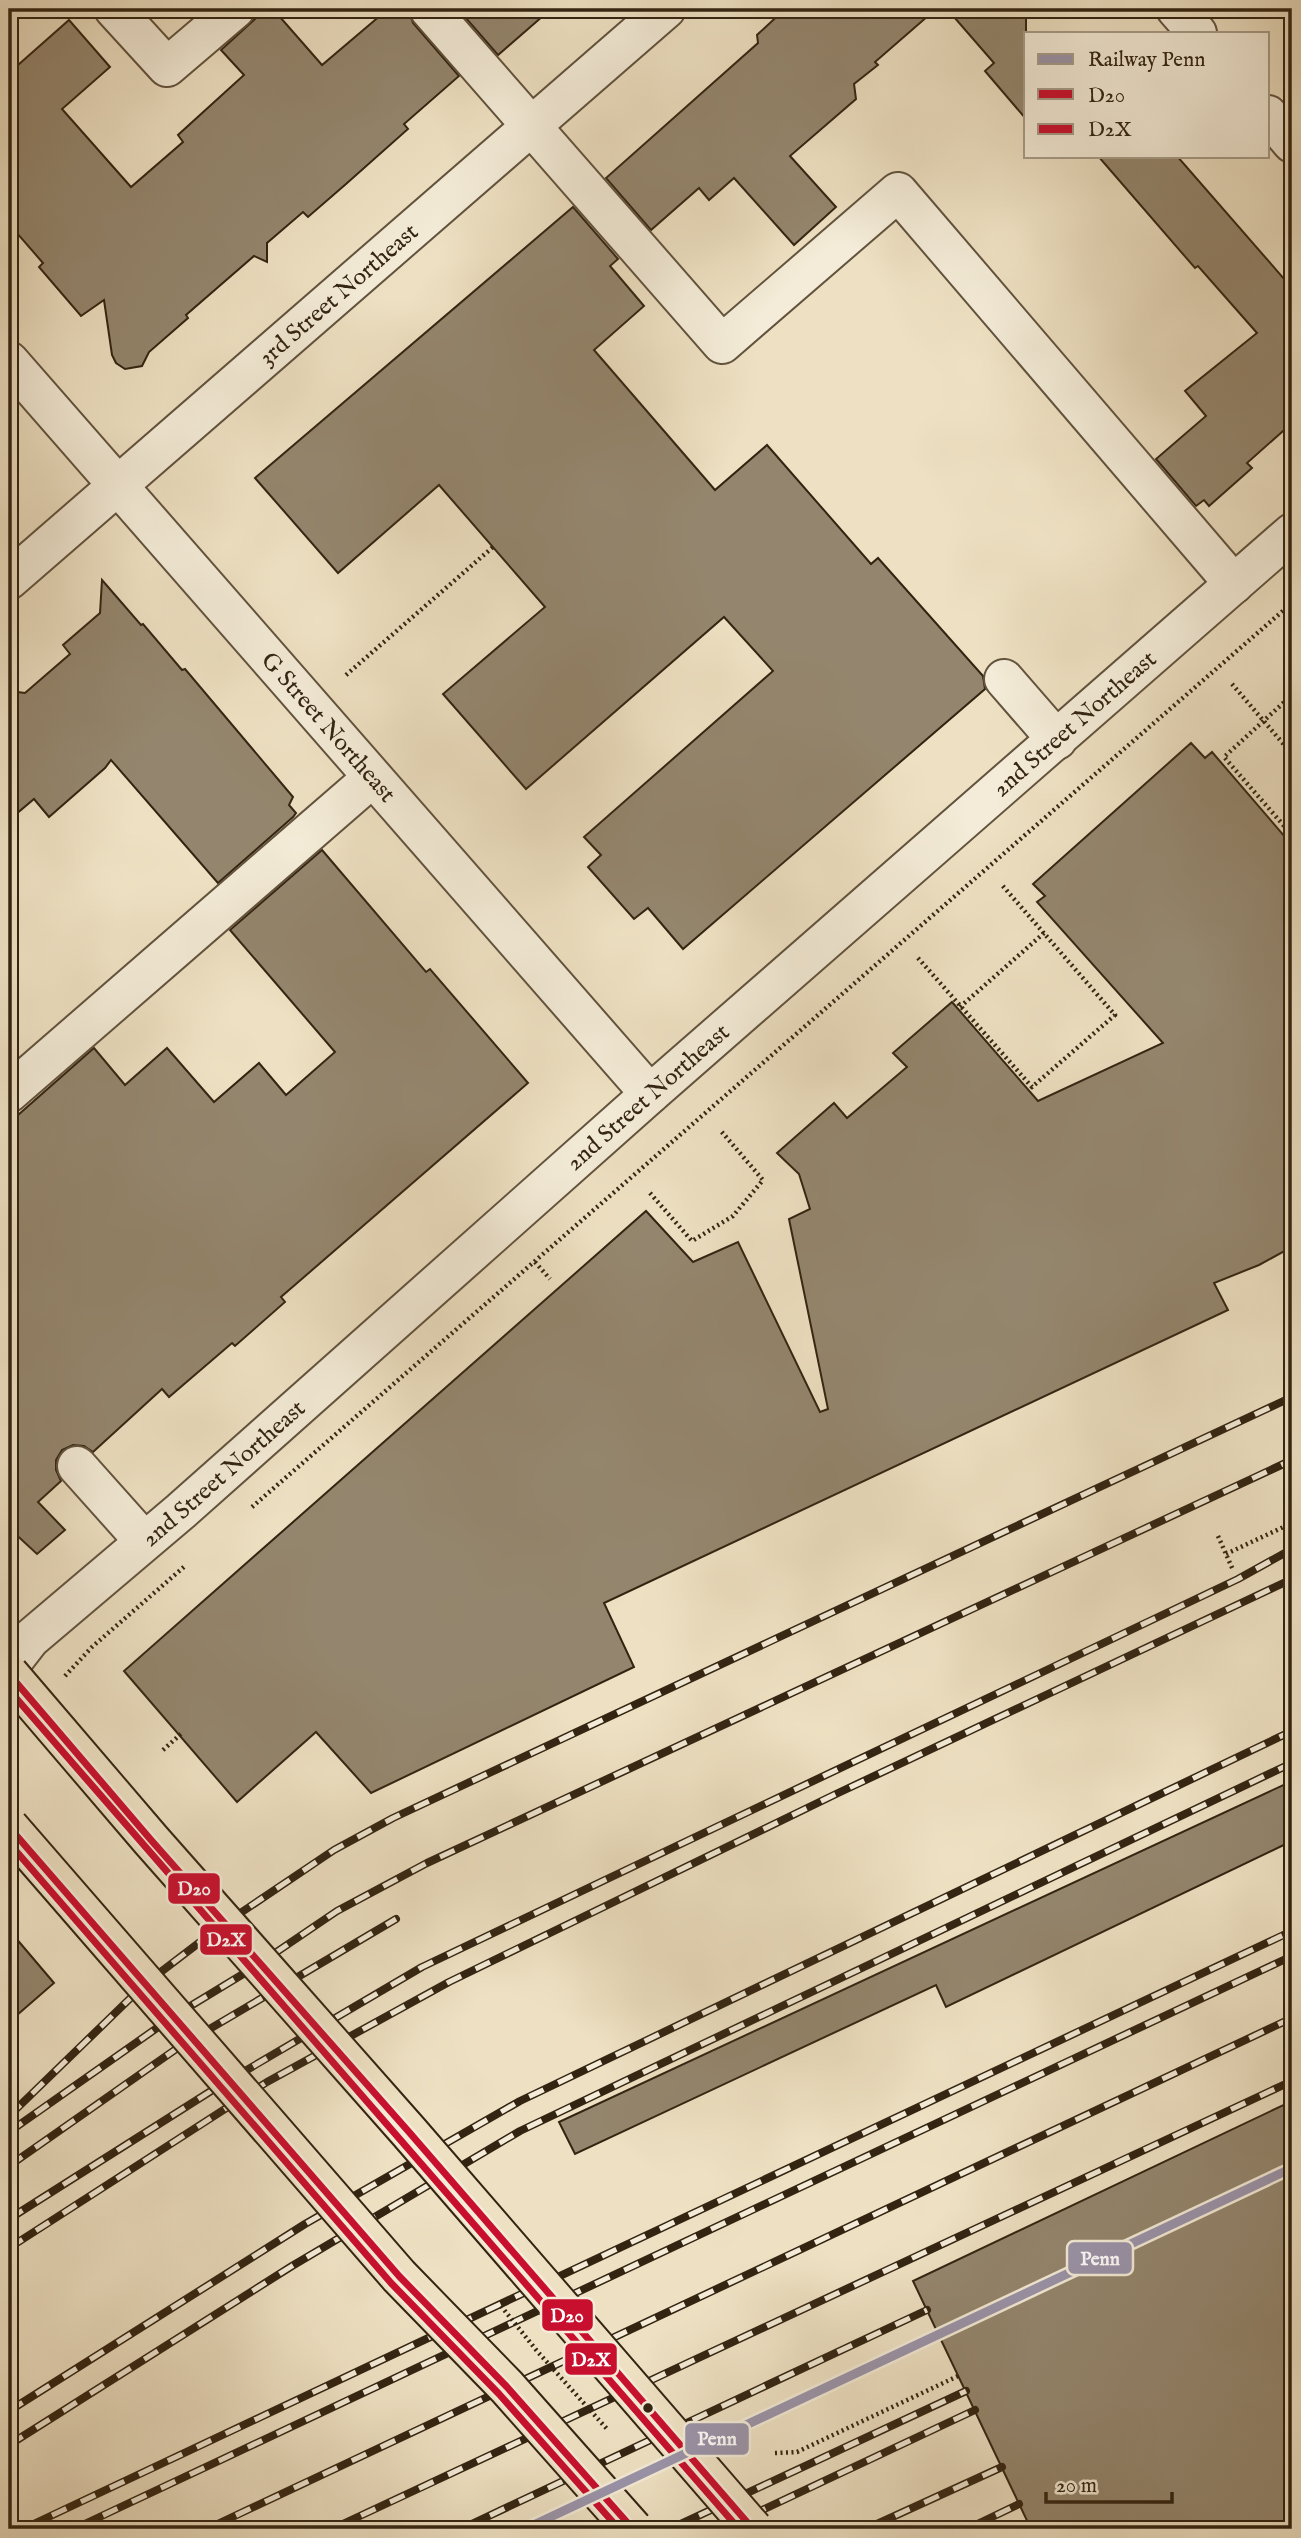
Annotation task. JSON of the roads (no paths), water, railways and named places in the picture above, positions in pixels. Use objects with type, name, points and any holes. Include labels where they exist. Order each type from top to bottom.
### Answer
[{"type":"main road","points":[[9,1674],[150,1840],[382,2101],[753,2529]]},
{"type":"main road","points":[[9,1827],[399,2276],[507,2387],[633,2529]]},
{"type":"street","points":[[114,9],[167,67],[235,9]]},
{"type":"street","points":[[429,9],[722,344],[898,192],[1234,584]]},
{"type":"street","name":"3rd Street Northeast","points":[[9,580],[666,9]]},
{"type":"street","points":[[1176,9],[1196,32]]},
{"type":"street","points":[[1270,117],[1292,143]]},
{"type":"street","name":"G Street Northeast","points":[[9,361],[650,1094]]},
{"type":"street","name":"2nd Street Northeast","points":[[9,1666],[30,1639],[1292,533]]},
{"type":"street","points":[[1004,679],[1057,740]]},
{"type":"street","points":[[9,1093],[372,778]]},
{"type":"street","points":[[77,1466],[144,1541]]},
{"type":"railway","points":[[9,2116],[145,1984],[221,1926],[334,1850],[393,1818],[1292,1397]]},
{"type":"railway","points":[[9,2132],[174,2016],[253,1968],[337,1911],[427,1863],[1292,1460]]},
{"type":"railway","points":[[9,2219],[211,2091],[422,1967],[1238,1579],[1292,1549]]},
{"type":"railway","points":[[9,2248],[267,2082],[449,1982],[836,1794],[1292,1579]]},
{"type":"railway","points":[[9,2411],[305,2224],[520,2101],[1292,1731]]},
{"type":"railway","points":[[9,2445],[292,2266],[520,2131],[1292,1763]]},
{"type":"railway","points":[[9,2166],[179,2047],[396,1919]]},
{"type":"railway","points":[[23,2529],[1292,1931]]},
{"type":"railway","points":[[74,2529],[1292,1956]]},
{"type":"railway","points":[[207,2529],[1292,2018]]},
{"type":"railway","points":[[332,2529],[1292,2081]]},
{"type":"railway","points":[[461,2529],[927,2310]]},
{"type":"railway","points":[[670,2529],[966,2391]]},
{"type":"railway","points":[[722,2529],[975,2410]]},
{"type":"railway","points":[[866,2529],[1002,2467]]},
{"type":"railway","points":[[967,2529],[1019,2504]]},
{"type":"rail line","name":"Penn","points":[[525,2529],[1292,2168]]}]
